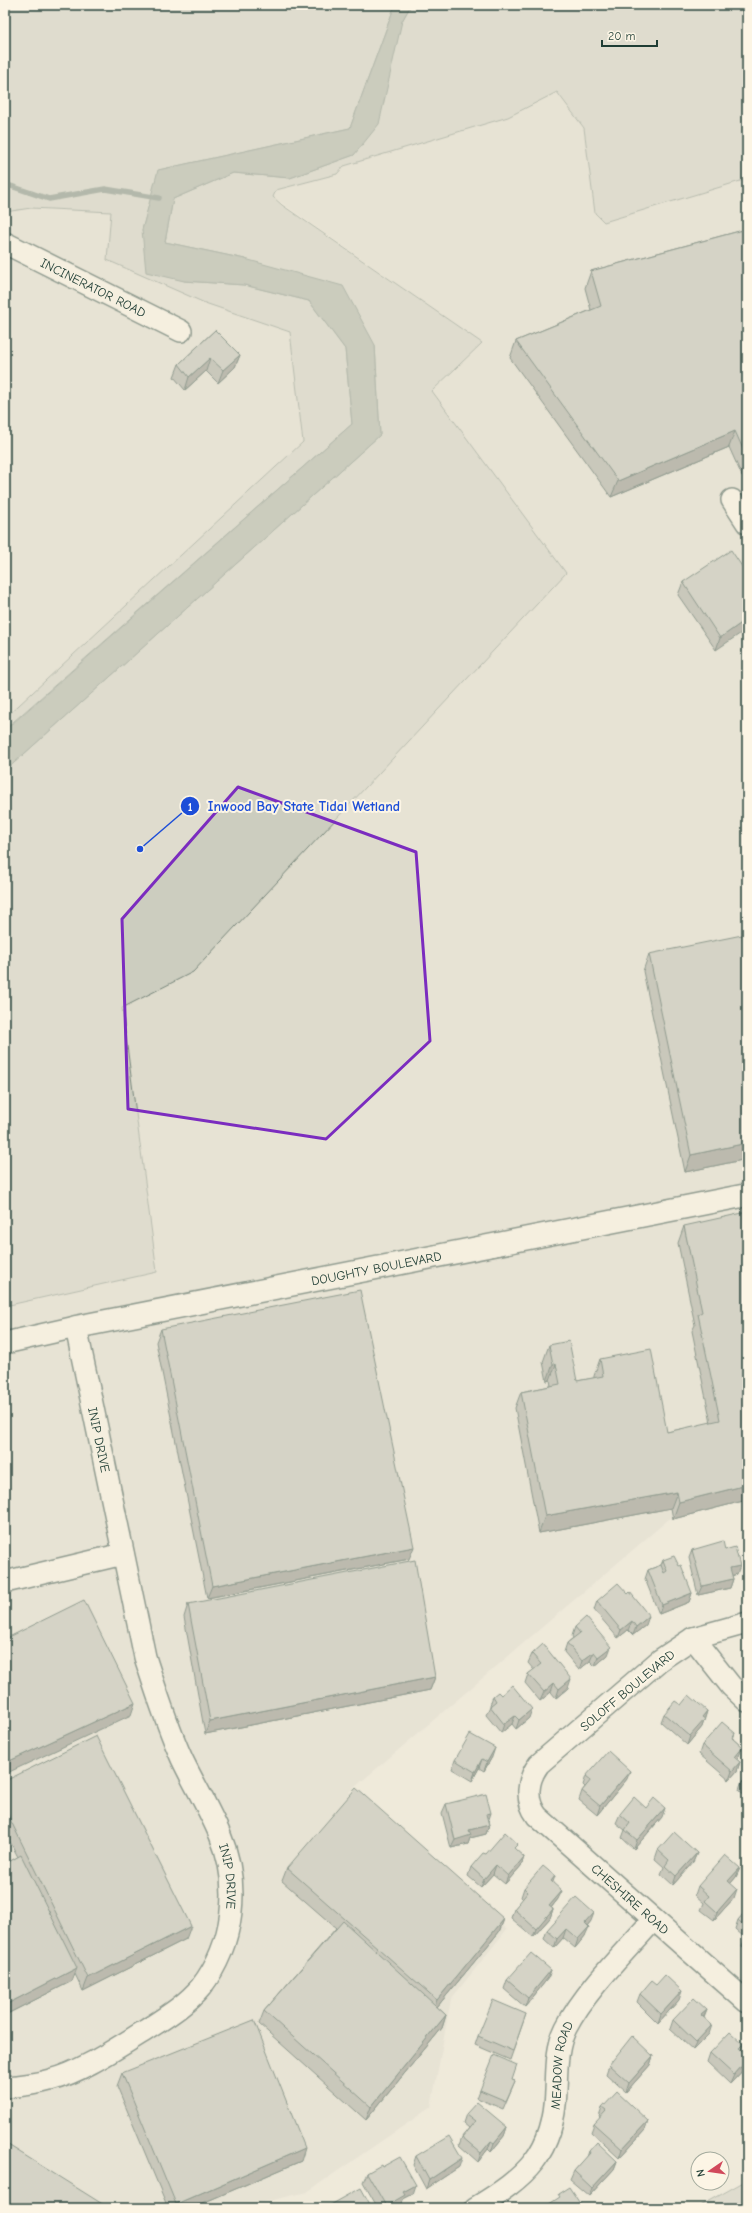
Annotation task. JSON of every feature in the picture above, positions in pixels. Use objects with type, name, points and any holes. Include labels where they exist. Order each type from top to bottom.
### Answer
[{"type":"main road","name":"DOUGHTY BOULEVARD","points":[[76,1327],[747,1195]]},
{"type":"street","name":"INCINERATOR ROAD","points":[[5,243],[181,331]]},
{"type":"street","points":[[732,500],[747,523]]},
{"type":"street","name":"DOUGHTY BOULEVARD","points":[[5,1343],[76,1327]]},
{"type":"street","name":"INIP DRIVE","points":[[5,2087],[50,2080],[83,2066],[173,2013],[201,1987],[217,1962],[231,1920],[232,1884],[220,1835],[182,1758],[158,1698],[145,1656],[76,1327]]},
{"type":"street","points":[[5,1582],[123,1554]]},
{"type":"street","name":"SOLOFF BOULEVARD","points":[[529,1787],[533,1772],[539,1764],[660,1660],[693,1638],[747,1623]]},
{"type":"street","points":[[693,1638],[731,1686],[747,1701]]},
{"type":"street","name":"CHESHIRE ROAD","points":[[529,1787],[530,1808],[537,1816],[747,2002]]},
{"type":"street","name":"MEADOW ROAD","points":[[475,2208],[522,2177],[544,2147],[552,2128],[556,2107],[557,2057],[566,2029],[582,2002],[654,1920]]},
{"type":"highlighted area","points":[[238,787],[416,852],[430,1041],[326,1139],[128,1109],[122,919]]},
{"type":"shaded area","points":[[5,5],[395,5],[350,128],[159,170],[142,230],[184,281],[244,285],[309,301],[345,349],[352,424],[5,729],[5,718],[303,442],[290,332],[205,303],[107,260],[111,212],[31,208],[5,212]]},
{"type":"shaded area","points":[[395,5],[411,5],[402,21],[379,124],[354,155],[290,178],[233,173],[173,199],[165,242],[245,259],[343,286],[375,345],[380,435],[5,771],[5,730],[352,424],[345,349],[309,301],[244,285],[184,281],[146,272],[142,230],[158,170],[350,128]]},
{"type":"shaded area","points":[[411,5],[747,5],[747,179],[604,222],[595,213],[584,128],[557,92],[508,117],[344,166],[337,174],[276,190],[273,197],[282,205],[482,343],[432,391],[566,573],[193,972],[122,1008],[157,1272],[5,1306],[5,771],[380,435],[375,345],[245,259],[165,242],[173,199],[233,173],[290,178],[354,155],[402,21]]},
{"type":"shaded area","points":[[557,92],[584,128],[595,213],[604,222],[747,179],[747,1501],[669,1519],[349,1792],[507,1929],[451,1999],[431,2107],[307,2192],[238,2208],[5,2208],[5,1306],[157,1272],[122,1008],[566,573],[432,391],[482,343],[273,197],[276,190],[337,174],[344,166],[508,117]]},
{"type":"shaded area","points":[[31,208],[112,212],[205,303],[290,332],[303,442],[5,718],[5,212]]},
{"type":"shaded area","points":[[747,2180],[747,2208],[697,2208],[727,2191],[730,2191],[730,2190]]},
{"type":"building","points":[[747,229],[747,458],[735,431],[618,481],[516,341],[601,306],[591,271]]},
{"type":"building","points":[[215,330],[240,355],[223,370],[210,358],[189,377],[179,364]]},
{"type":"building","points":[[731,550],[747,574],[747,619],[720,638],[683,582]]},
{"type":"building","points":[[742,935],[747,960],[747,1143],[691,1155],[649,954]]},
{"type":"building","points":[[747,1212],[747,1485],[679,1502],[677,1492],[545,1516],[521,1392],[560,1384],[556,1364],[553,1364],[549,1345],[569,1341],[577,1381],[603,1376],[600,1359],[651,1349],[667,1432],[720,1420],[698,1314],[702,1312],[684,1226]]},
{"type":"building","points":[[360,1290],[414,1547],[212,1586],[161,1329]]},
{"type":"building","points":[[723,1541],[725,1550],[735,1547],[740,1566],[730,1568],[733,1579],[702,1586],[692,1550]]},
{"type":"building","points":[[674,1556],[679,1566],[681,1565],[692,1593],[662,1605],[648,1570],[661,1565],[664,1573],[667,1571],[663,1560]]},
{"type":"building","points":[[415,1560],[435,1677],[210,1721],[188,1604]]},
{"type":"building","points":[[618,1583],[628,1594],[630,1592],[649,1616],[636,1627],[632,1621],[621,1630],[597,1601]]},
{"type":"building","points":[[84,1600],[135,1703],[5,1763],[5,1639]]},
{"type":"building","points":[[586,1617],[611,1647],[598,1657],[594,1652],[582,1661],[567,1643],[580,1633],[575,1627]]},
{"type":"building","points":[[543,1644],[571,1679],[559,1689],[554,1683],[544,1692],[528,1674],[541,1664],[532,1654]]},
{"type":"building","points":[[512,1685],[532,1709],[519,1720],[515,1716],[504,1724],[490,1706],[496,1701],[493,1696],[498,1692],[501,1695]]},
{"type":"building","points":[[689,1695],[707,1711],[702,1717],[705,1719],[690,1736],[664,1714],[675,1701],[681,1705]]},
{"type":"building","points":[[722,1722],[735,1733],[732,1738],[742,1747],[734,1757],[740,1762],[732,1771],[702,1745]]},
{"type":"building","points":[[470,1734],[495,1748],[487,1762],[482,1759],[475,1772],[455,1760]]},
{"type":"building","points":[[96,1736],[191,1926],[88,1978],[5,1809],[5,1781]]},
{"type":"building","points":[[608,1751],[630,1771],[600,1806],[582,1791],[591,1780],[586,1776]]},
{"type":"building","points":[[747,1776],[747,1785],[742,1781]]},
{"type":"building","points":[[356,1788],[504,1919],[437,2000],[287,1868]]},
{"type":"building","points":[[486,1794],[491,1813],[486,1814],[489,1825],[469,1830],[471,1835],[455,1840],[446,1804]]},
{"type":"building","points":[[634,1797],[646,1808],[654,1798],[665,1808],[637,1840],[625,1830],[630,1823],[620,1814]]},
{"type":"building","points":[[505,1832],[518,1844],[514,1848],[524,1857],[508,1876],[496,1865],[484,1879],[471,1867],[483,1853],[486,1854]]},
{"type":"building","points":[[674,1832],[697,1853],[676,1876],[665,1866],[669,1860],[658,1850]]},
{"type":"building","points":[[21,1855],[77,1968],[5,2005],[5,1864]]},
{"type":"building","points":[[725,1855],[740,1868],[728,1881],[737,1889],[717,1912],[705,1901],[709,1896],[698,1886]]},
{"type":"building","points":[[543,1866],[555,1876],[551,1881],[562,1891],[549,1906],[553,1909],[536,1929],[514,1909],[528,1892],[524,1888]]},
{"type":"building","points":[[576,1897],[594,1913],[585,1923],[589,1927],[578,1939],[566,1929],[557,1939],[547,1930]]},
{"type":"building","points":[[747,1910],[747,1928],[738,1920]]},
{"type":"building","points":[[343,1921],[446,2015],[371,2107],[264,2011]]},
{"type":"building","points":[[531,1953],[551,1970],[528,1998],[507,1980]]},
{"type":"building","points":[[665,1975],[682,1991],[661,2014],[640,1994],[651,1981],[656,1985]]},
{"type":"building","points":[[694,1998],[707,2010],[701,2015],[712,2025],[696,2042],[673,2020]]},
{"type":"building","points":[[493,2000],[526,2014],[513,2051],[478,2036]]},
{"type":"building","points":[[254,2020],[305,2148],[176,2204],[122,2073]]},
{"type":"building","points":[[730,2032],[743,2044],[739,2048],[747,2056],[747,2060],[734,2075],[710,2053]]},
{"type":"building","points":[[632,2036],[653,2056],[629,2083],[609,2065]]},
{"type":"building","points":[[494,2055],[517,2065],[512,2080],[515,2081],[506,2101],[480,2090]]},
{"type":"building","points":[[617,2092],[648,2121],[622,2149],[594,2124],[606,2111],[602,2108]]},
{"type":"building","points":[[477,2102],[507,2127],[494,2143],[491,2141],[481,2153],[462,2137],[475,2121],[466,2114]]},
{"type":"building","points":[[449,2136],[462,2158],[429,2180],[416,2156]]},
{"type":"building","points":[[597,2142],[617,2161],[592,2188],[574,2171],[590,2153],[589,2151]]},
{"type":"building","points":[[5,2143],[104,2205],[102,2208],[5,2208]]},
{"type":"building","points":[[400,2157],[416,2185],[403,2192],[405,2195],[386,2206],[367,2173]]},
{"type":"building","points":[[569,2187],[583,2208],[543,2208],[560,2197],[558,2194]]},
{"type":"building","points":[[361,2188],[372,2208],[327,2207]]},
{"type":"waterway","points":[[5,184],[49,199],[105,189],[159,198]]},
{"type":"place","name":"Inwood Bay State Tidal Wetland","points":[[140,849]]}]
